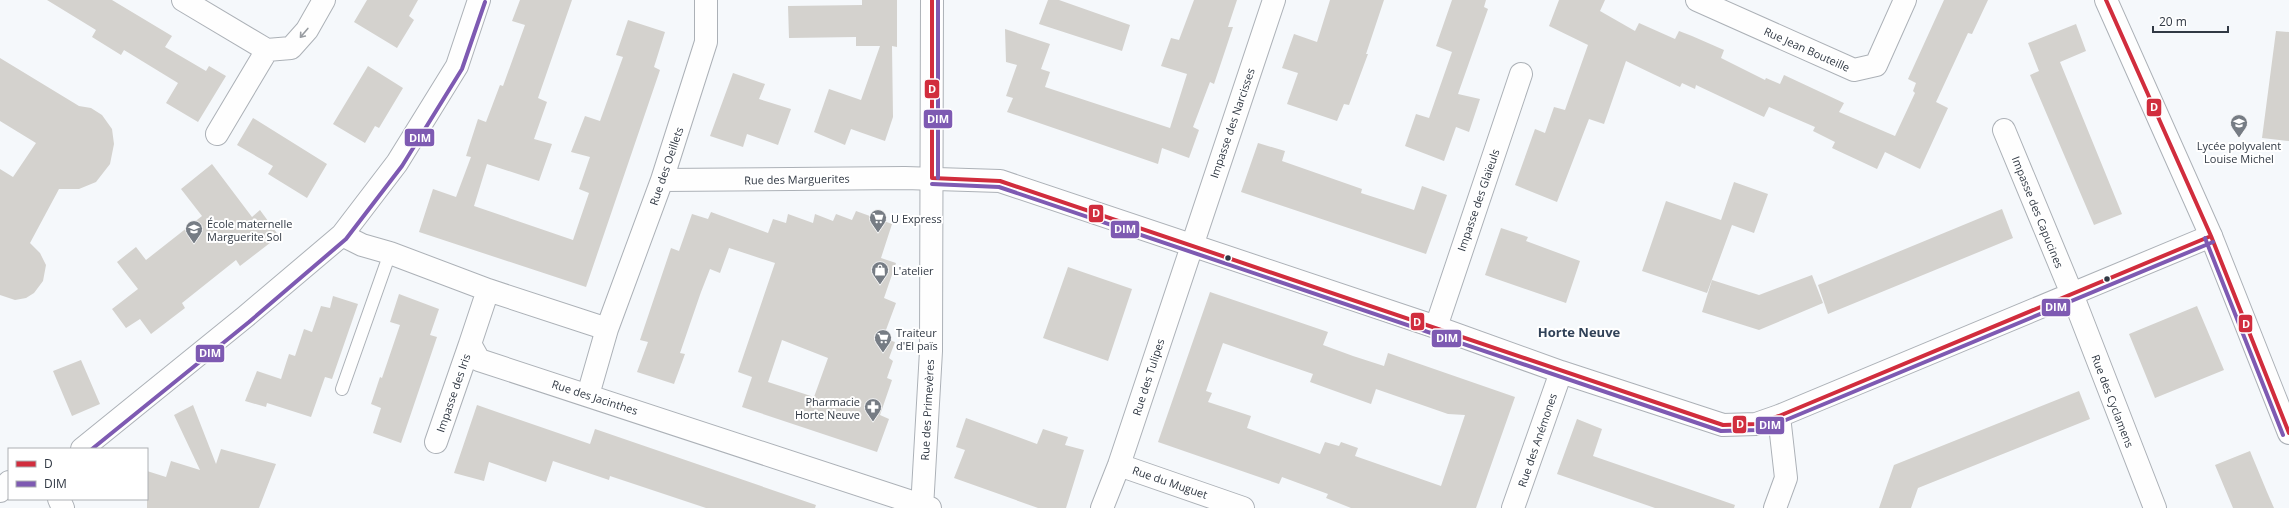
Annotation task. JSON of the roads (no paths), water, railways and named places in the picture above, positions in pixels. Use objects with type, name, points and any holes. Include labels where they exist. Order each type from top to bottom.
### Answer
[{"type":"street","points":[[183,0],[267,50],[291,48],[307,30],[324,0]]},
{"type":"street","points":[[83,448],[245,317],[342,235],[397,163],[457,66],[479,0]]},
{"type":"street","name":"Rue des Oeillets","points":[[588,395],[607,329],[662,180],[706,42],[706,0]]},
{"type":"street","name":"Rue des Primevères","points":[[925,507],[931,351],[932,0]]},
{"type":"street","name":"Impasse des Narcisses","points":[[1191,246],[1274,0]]},
{"type":"street","name":"Rue Jean Bouteille","points":[[1706,2],[1854,70],[1876,65],[1905,0]]},
{"type":"street","points":[[2106,0],[2211,236],[2289,433]]},
{"type":"street","points":[[217,134],[267,50]]},
{"type":"street","name":"Impasse des Glaïeuls","points":[[1436,326],[1521,74]]},
{"type":"street","name":"Impasse des Capucines","points":[[2004,130],[2072,294]]},
{"type":"street","name":"Rue des Marguerites","points":[[662,180],[932,178],[1000,180],[1191,246],[1263,268],[1436,326],[1561,372],[1722,424],[1756,424],[1779,416],[2211,236]]},
{"type":"street","points":[[342,235],[362,245],[390,253],[488,290],[607,329]]},
{"type":"street","name":"Rue des Tulipes","points":[[1102,508],[1119,465],[1191,246]]},
{"type":"street","points":[[470,344],[488,290]]},
{"type":"street","name":"Rue des Cyclamens","points":[[2072,294],[2155,508]]},
{"type":"street","name":"Rue des Jacinthes","points":[[470,344],[479,360],[925,507]]},
{"type":"street","name":"Impasse des Iris","points":[[436,442],[470,344]]},
{"type":"street","name":"Rue des Anémones","points":[[1513,508],[1561,372]]},
{"type":"street","points":[[1775,508],[1786,478],[1779,416]]},
{"type":"street","name":"Rue du Muguet","points":[[1119,465],[1243,508]]},
{"type":"street","points":[[0,491],[8,483]]},
{"type":"lane","points":[[342,389],[390,253]]},
{"type":"place","name":"Lycée polyvalent Louise Michel","points":[[2239,138]]},
{"type":"place","name":"U Express","points":[[878,233]]},
{"type":"place","name":"École maternelle Marguerite Sol","points":[[194,244]]},
{"type":"place","name":"L'atelier","points":[[880,285]]},
{"type":"place","name":"Traiteur d'El païs","points":[[883,353]]},
{"type":"place","name":"Pharmacie Horte Neuve","points":[[873,422]]},
{"type":"district","name":"Horte Neuve","points":[[1579,332]]}]
